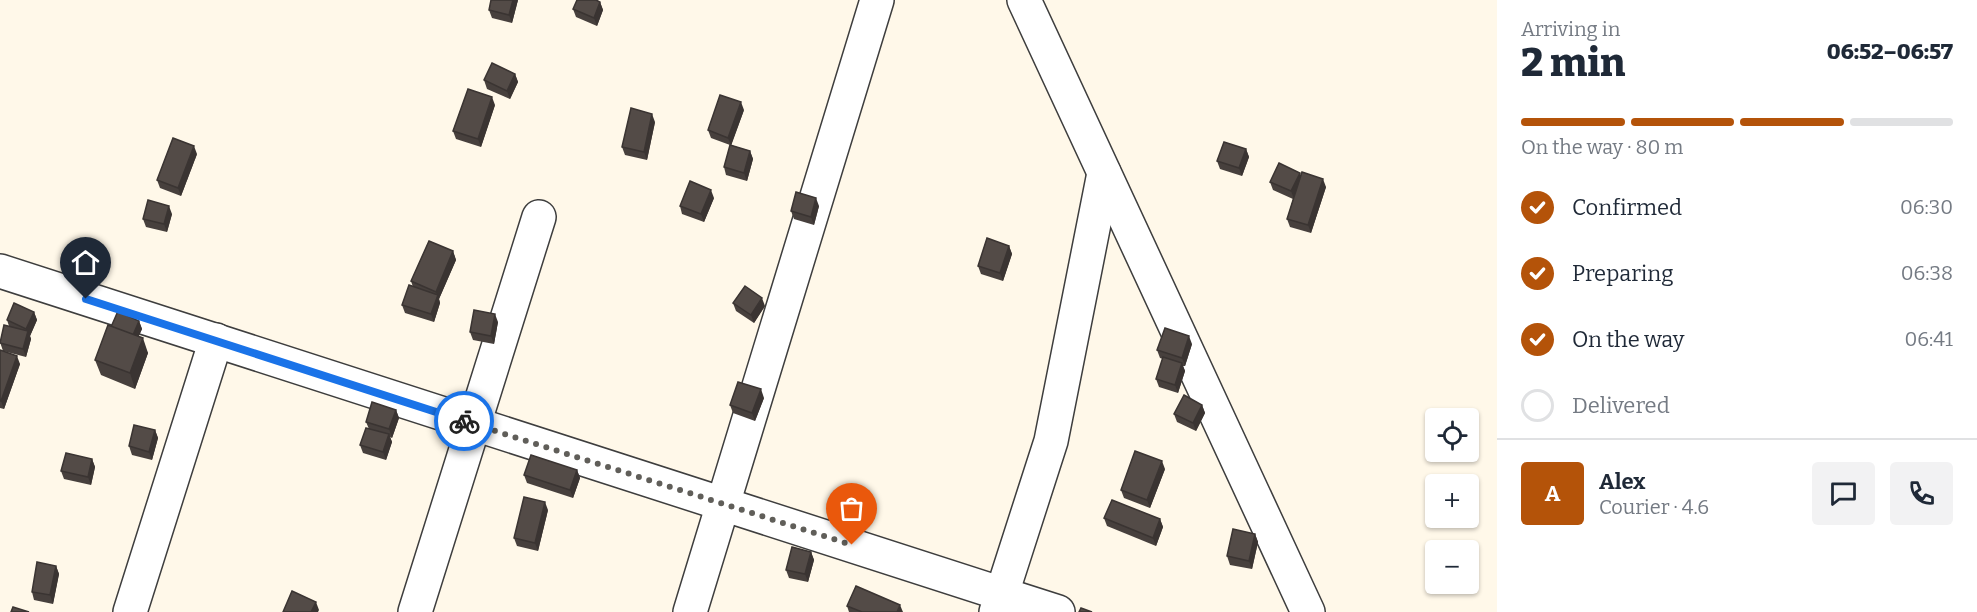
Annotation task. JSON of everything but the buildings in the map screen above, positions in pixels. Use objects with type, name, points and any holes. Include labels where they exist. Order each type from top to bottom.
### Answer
[{"type":"street","points":[[690,612],[877,0]]},
{"type":"street","points":[[1024,0],[1308,612]]},
{"type":"street","points":[[999,603],[1051,441],[1104,173]]},
{"type":"street","points":[[415,612],[539,217]]},
{"type":"street","points":[[0,271],[723,504],[999,603],[1058,612]]},
{"type":"street","points":[[130,612],[216,340]]},
{"type":"way so far","points":[[464,421],[852,545]]},
{"type":"route","points":[[86,299],[464,421]]}]
